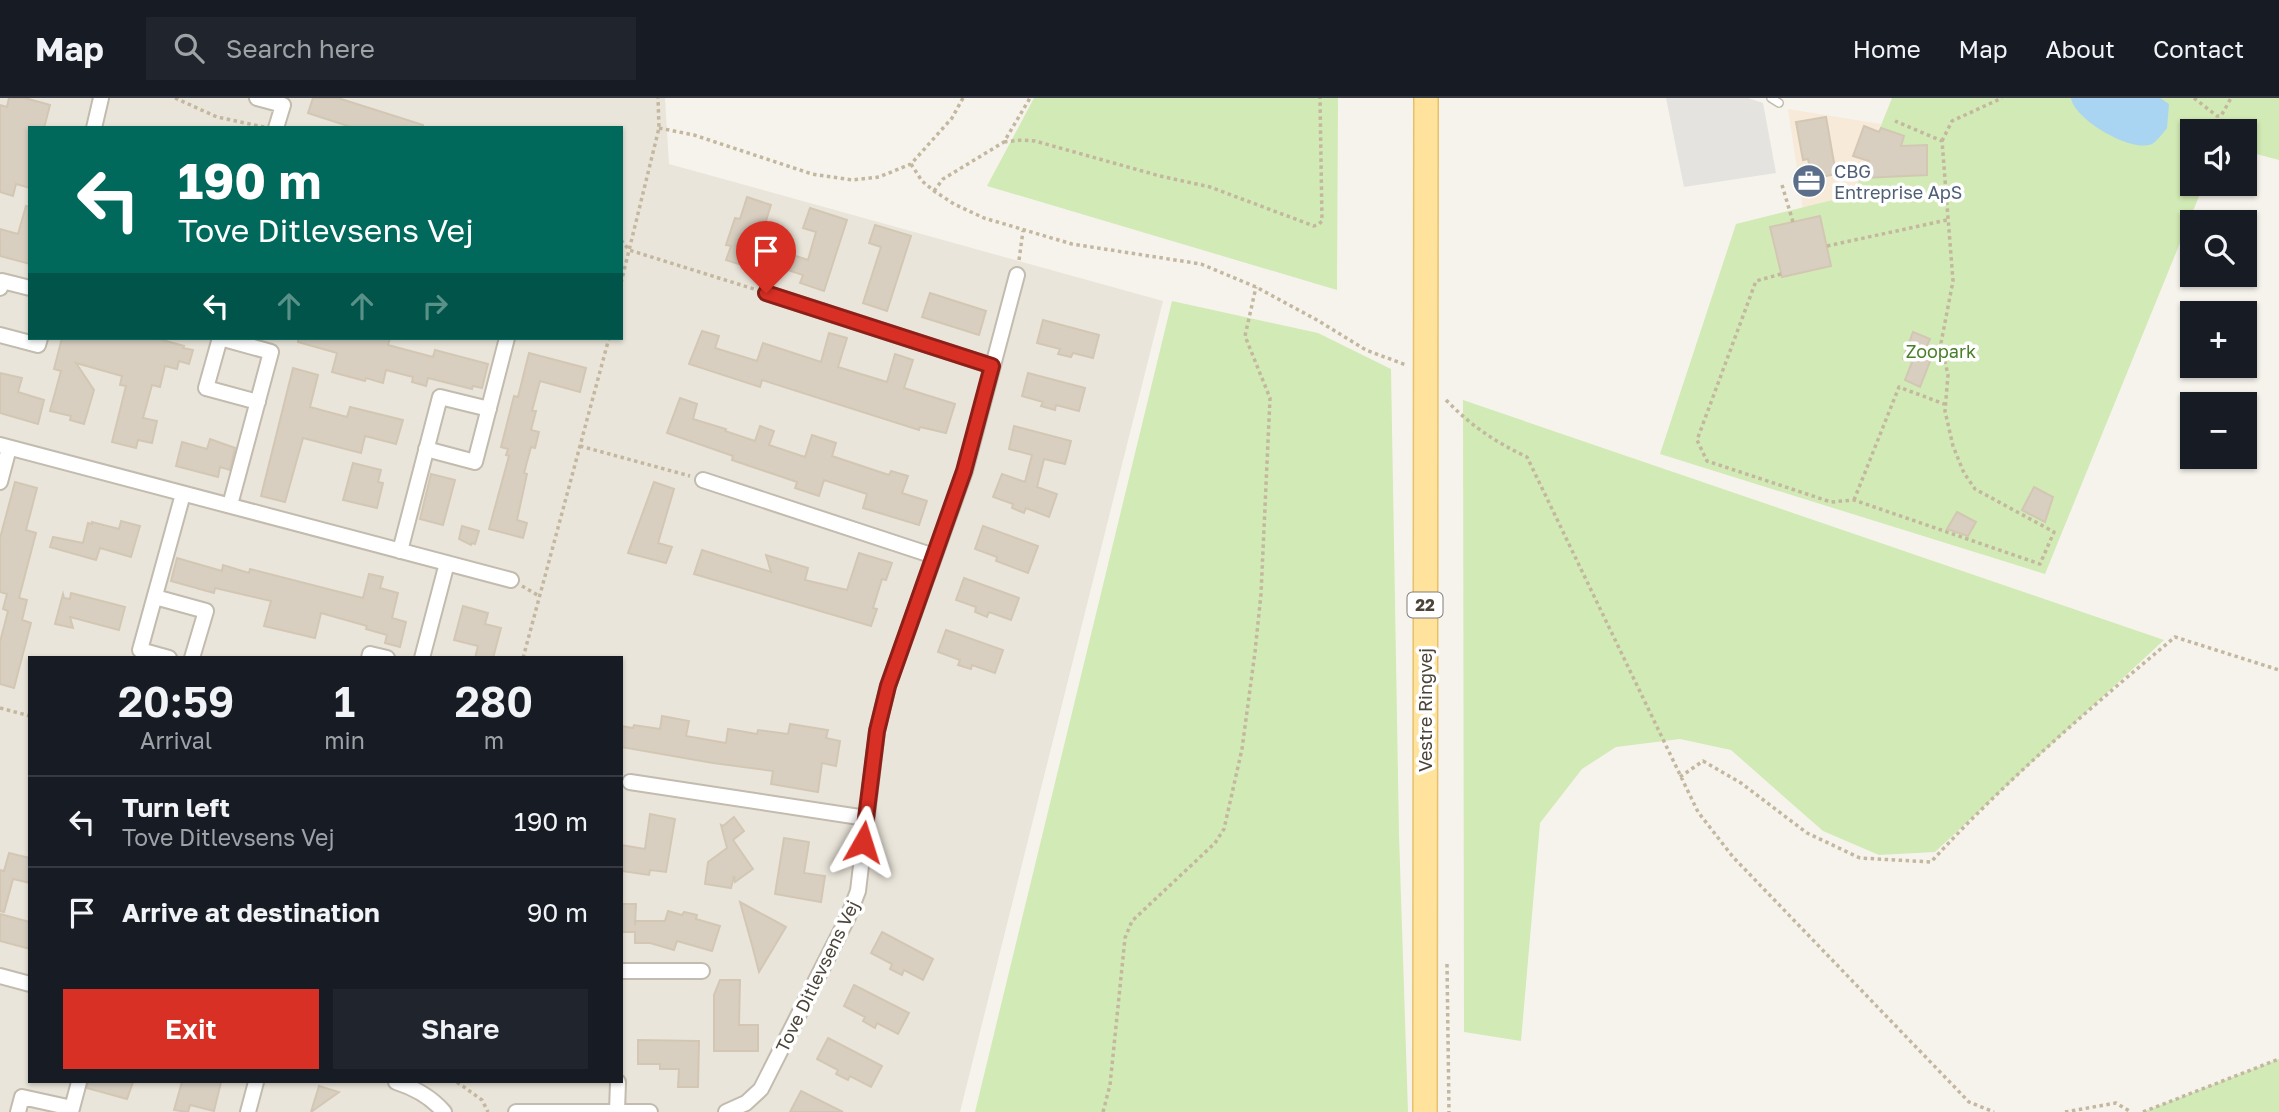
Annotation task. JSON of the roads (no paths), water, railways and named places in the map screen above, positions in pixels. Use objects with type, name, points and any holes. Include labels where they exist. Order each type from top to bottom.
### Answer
[{"type":"main road","name":"Vestre Ringvej","points":[[1425,1112],[1426,98]]},
{"type":"street","points":[[94,126],[101,98]]},
{"type":"street","points":[[257,98],[283,105],[277,126]]},
{"type":"street","name":"Tove Ditlevsens Vej","points":[[726,1112],[746,1103],[761,1089],[848,917],[858,891],[877,731],[888,686],[964,471],[1017,275]]},
{"type":"street","points":[[0,288],[2,281],[28,288]]},
{"type":"street","points":[[766,293],[992,366]]},
{"type":"street","points":[[0,335],[38,345],[39,340]]},
{"type":"street","points":[[219,340],[206,388],[258,402]]},
{"type":"street","points":[[227,340],[271,352],[230,505]]},
{"type":"street","points":[[426,449],[475,462],[507,340]]},
{"type":"street","points":[[400,551],[440,397],[489,409]]},
{"type":"street","points":[[0,481],[5,447],[511,580]]},
{"type":"street","points":[[703,480],[934,556]]},
{"type":"street","points":[[162,656],[140,650],[183,494]]},
{"type":"street","points":[[423,656],[447,563]]},
{"type":"street","points":[[155,597],[206,611],[193,656]]},
{"type":"street","points":[[630,782],[866,818]]},
{"type":"street","points":[[623,971],[702,971]]},
{"type":"street","points":[[0,976],[28,983]]},
{"type":"street","points":[[18,1112],[22,1097],[71,1110],[79,1083]]},
{"type":"street","points":[[248,1112],[256,1083]]},
{"type":"street","points":[[399,1083],[434,1100],[444,1112]]},
{"type":"street","points":[[617,1111],[618,1083]]},
{"type":"street","points":[[516,1112],[650,1112]]},
{"type":"lane","points":[[1770,98],[1779,103]]},
{"type":"water","points":[[2071,98],[2160,98],[2169,104],[2167,128],[2152,144],[2131,144],[2092,124],[2074,106]]},
{"type":"place","name":"CBG Entreprise ApS","points":[[1809,181]]},
{"type":"park label","name":"Zoopark","points":[[1941,351]]}]
